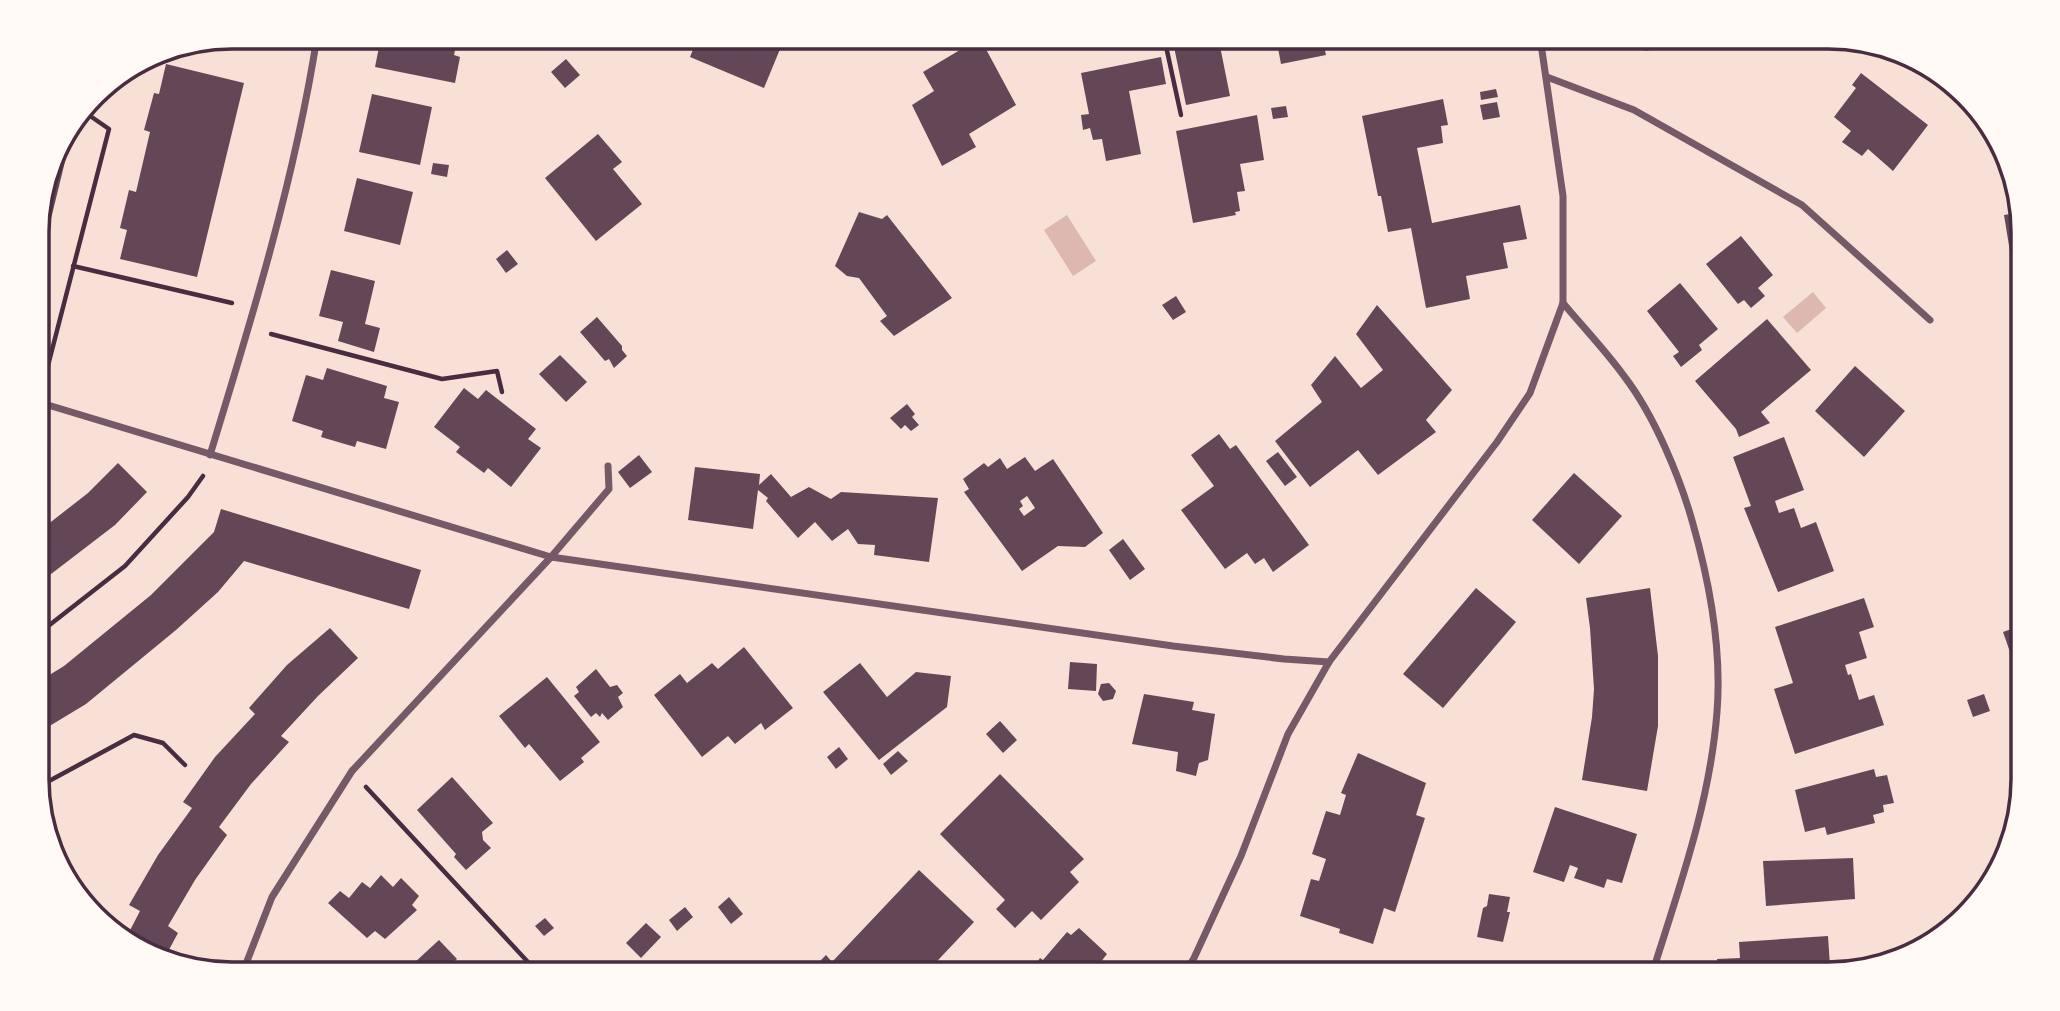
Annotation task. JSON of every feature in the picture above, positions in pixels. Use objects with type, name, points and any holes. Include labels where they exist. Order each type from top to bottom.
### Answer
[{"type":"street","points":[[210,455],[249,328],[285,189],[314,49]]},
{"type":"street","points":[[1192,962],[1241,856],[1288,734],[1329,662],[1497,442],[1530,393],[1563,303],[1563,196],[1542,49]]},
{"type":"street","points":[[1547,77],[1634,110],[1802,205],[1930,320]]},
{"type":"street","points":[[1563,303],[1625,377],[1660,438],[1685,494],[1712,604],[1717,659],[1717,711],[1710,768],[1695,838],[1656,962]]},
{"type":"street","points":[[49,405],[551,556],[1173,646],[1329,662]]},
{"type":"street","points":[[247,962],[272,897],[352,771],[551,556],[609,489],[608,466]]},
{"type":"path","points":[[1167,49],[1181,115]]},
{"type":"path","points":[[49,359],[109,129],[90,116]]},
{"type":"path","points":[[73,266],[254,308]]},
{"type":"path","points":[[249,328],[442,379],[497,371],[502,392]]},
{"type":"path","points":[[49,625],[125,566],[188,497],[206,472],[210,455]]},
{"type":"path","points":[[49,781],[134,735],[163,743],[185,765]]},
{"type":"path","points":[[352,771],[528,962]]},
{"type":"shaded area","points":[[1067,215],[1096,261],[1073,276],[1044,230]]},
{"type":"shaded area","points":[[1813,292],[1826,308],[1797,333],[1783,317]]},
{"type":"building","points":[[379,49],[455,49],[454,55],[460,57],[455,83],[375,67]]},
{"type":"building","points":[[693,49],[780,49],[764,88],[690,57]]},
{"type":"building","points":[[962,49],[986,49],[1016,105],[969,134],[976,147],[942,166],[912,105],[934,91],[923,72]]},
{"type":"building","points":[[1174,49],[1221,49],[1230,96],[1186,105]]},
{"type":"building","points":[[1278,49],[1325,49],[1326,55],[1281,64]]},
{"type":"building","points":[[1161,57],[1166,84],[1129,91],[1141,154],[1106,161],[1102,139],[1093,140],[1090,128],[1083,130],[1081,115],[1089,114],[1081,73]]},
{"type":"building","points":[[566,59],[580,75],[565,88],[551,72]]},
{"type":"building","points":[[166,64],[244,83],[197,277],[120,259],[127,230],[120,228],[129,190],[136,192],[150,132],[144,130],[154,93],[159,94]]},
{"type":"building","points":[[1861,73],[1928,125],[1893,171],[1868,149],[1862,156],[1842,142],[1851,131],[1834,117],[1856,88],[1852,85]]},
{"type":"building","points":[[1496,89],[1498,97],[1481,100],[1480,92]]},
{"type":"building","points":[[372,94],[432,107],[420,165],[359,152]]},
{"type":"building","points":[[1443,99],[1448,125],[1441,126],[1443,143],[1417,148],[1432,223],[1520,205],[1527,239],[1503,243],[1508,268],[1466,276],[1470,299],[1426,308],[1411,228],[1388,232],[1362,116]]},
{"type":"building","points":[[1497,102],[1500,117],[1483,120],[1480,105]]},
{"type":"building","points":[[1286,106],[1288,117],[1273,119],[1271,108]]},
{"type":"building","points":[[1257,115],[1264,160],[1240,164],[1245,191],[1237,192],[1240,211],[1235,212],[1236,215],[1193,223],[1176,131]]},
{"type":"building","points":[[598,134],[622,162],[613,169],[642,204],[596,241],[545,178]]},
{"type":"building","points":[[67,153],[49,227],[55,184]]},
{"type":"building","points":[[433,163],[449,165],[447,177],[431,174]]},
{"type":"building","points":[[357,178],[413,192],[400,245],[344,231]]},
{"type":"building","points":[[859,212],[882,219],[887,215],[952,298],[894,336],[880,321],[887,316],[859,278],[847,276],[835,266]]},
{"type":"building","points":[[2010,214],[2011,258],[2004,215]]},
{"type":"building","points":[[1741,236],[1773,275],[1758,288],[1765,296],[1751,308],[1744,300],[1738,304],[1706,264]]},
{"type":"building","points":[[507,250],[518,264],[506,273],[496,259]]},
{"type":"building","points":[[331,270],[375,281],[365,324],[380,328],[374,352],[338,341],[343,322],[319,316]]},
{"type":"building","points":[[1680,283],[1718,329],[1699,345],[1702,350],[1681,367],[1673,356],[1679,352],[1647,311]]},
{"type":"building","points":[[1176,296],[1186,312],[1173,320],[1162,305]]},
{"type":"building","points":[[1377,305],[1452,390],[1426,420],[1436,432],[1378,475],[1358,450],[1310,487],[1275,441],[1322,402],[1311,385],[1335,356],[1361,388],[1383,370],[1356,334]]},
{"type":"building","points":[[597,317],[622,346],[627,356],[614,368],[609,359],[605,361],[580,332]]},
{"type":"building","points":[[1767,319],[1811,370],[1761,412],[1770,423],[1739,437],[1736,429],[1695,381]]},
{"type":"building","points":[[560,355],[587,382],[566,402],[539,374]]},
{"type":"building","points":[[1855,366],[1905,411],[1864,457],[1815,411]]},
{"type":"building","points":[[327,368],[387,386],[384,398],[399,402],[386,449],[357,441],[355,447],[321,437],[323,431],[292,421],[306,375],[323,380]]},
{"type":"building","points":[[464,388],[478,399],[486,390],[536,429],[528,439],[541,448],[511,487],[488,468],[484,473],[456,452],[460,447],[434,427]]},
{"type":"building","points":[[907,404],[915,414],[912,417],[919,425],[911,431],[905,425],[901,429],[890,418]]},
{"type":"building","points":[[1219,434],[1230,449],[1236,445],[1309,545],[1273,572],[1264,558],[1255,564],[1247,553],[1225,569],[1181,510],[1214,486],[1191,455]]},
{"type":"building","points":[[1784,437],[1804,490],[1775,501],[1779,513],[1794,508],[1801,528],[1816,522],[1834,571],[1778,592],[1744,508],[1751,506],[1733,457]]},
{"type":"building","points":[[1278,452],[1297,477],[1285,486],[1266,461]]},
{"type":"building","points":[[639,455],[652,472],[630,488],[618,472]]},
{"type":"building","points":[[1025,457],[1035,471],[1053,459],[1103,533],[1085,547],[1058,546],[1022,571],[964,492],[969,489],[963,479],[984,463],[988,467],[1000,458],[1007,469]],"holes":[[[1027,496],[1035,508],[1024,516],[1019,509],[1023,506],[1020,501]]]},
{"type":"building","points":[[118,463],[147,492],[115,525],[49,576],[49,523],[88,493]]},
{"type":"building","points":[[695,467],[760,474],[759,485],[771,474],[791,497],[809,487],[831,499],[841,492],[938,498],[929,562],[874,555],[875,545],[858,544],[848,529],[832,541],[815,522],[798,538],[766,501],[768,498],[758,490],[753,529],[688,520]]},
{"type":"building","points":[[1574,473],[1622,516],[1579,564],[1532,520]]},
{"type":"building","points":[[221,509],[421,570],[409,609],[244,561],[218,592],[176,630],[86,704],[49,726],[49,675],[151,595],[214,532]]},
{"type":"building","points":[[1123,539],[1145,569],[1130,580],[1109,550]]},
{"type":"building","points":[[1476,588],[1516,622],[1443,708],[1403,674]]},
{"type":"building","points":[[1650,588],[1658,656],[1658,726],[1647,791],[1582,780],[1594,689],[1586,598]]},
{"type":"building","points":[[1864,598],[1874,627],[1859,632],[1867,658],[1845,665],[1848,675],[1851,674],[1859,700],[1874,695],[1884,725],[1795,754],[1774,689],[1793,683],[1775,627]]},
{"type":"building","points":[[330,628],[358,658],[281,736],[289,742],[251,784],[219,827],[227,835],[195,880],[168,926],[178,933],[169,950],[151,943],[130,931],[140,911],[129,905],[158,855],[192,808],[183,802],[215,757],[255,714],[249,708],[287,665]]},
{"type":"building","points":[[2011,629],[2011,655],[2003,632]]},
{"type":"building","points":[[744,647],[793,708],[765,730],[761,723],[735,744],[728,736],[702,757],[654,695],[680,674],[687,683],[712,663],[718,669]]},
{"type":"building","points":[[1070,662],[1097,664],[1096,691],[1068,689]]},
{"type":"building","points":[[860,663],[887,697],[916,672],[951,676],[947,707],[879,760],[823,692]]},
{"type":"building","points":[[596,669],[610,687],[617,685],[623,693],[618,697],[623,707],[608,720],[602,713],[600,717],[596,713],[591,717],[574,696],[579,692],[576,687]]},
{"type":"building","points":[[547,677],[600,742],[581,758],[584,762],[560,781],[529,744],[525,748],[499,716]]},
{"type":"building","points":[[1109,683],[1116,691],[1113,699],[1103,701],[1098,694],[1101,684]]},
{"type":"building","points":[[1144,694],[1194,702],[1192,710],[1215,714],[1208,760],[1199,763],[1196,776],[1176,771],[1178,752],[1132,744]]},
{"type":"building","points":[[1984,694],[1990,711],[1973,717],[1967,700]]},
{"type":"building","points":[[1000,721],[1017,740],[1003,753],[986,734]]},
{"type":"building","points":[[839,747],[848,759],[836,769],[827,757]]},
{"type":"building","points":[[898,751],[908,761],[891,775],[883,764]]},
{"type":"building","points":[[1358,753],[1426,783],[1416,815],[1425,818],[1395,912],[1384,908],[1373,944],[1339,933],[1340,929],[1300,916],[1311,879],[1319,881],[1326,859],[1312,854],[1326,811],[1340,815],[1346,795],[1341,793]]},
{"type":"building","points":[[1874,769],[1876,777],[1887,775],[1894,803],[1883,805],[1884,812],[1873,815],[1875,823],[1827,835],[1825,827],[1805,832],[1795,790]]},
{"type":"building","points":[[1000,774],[1084,859],[1070,872],[1079,882],[1041,920],[1032,911],[1015,928],[996,909],[1005,900],[940,834]]},
{"type":"building","points":[[452,777],[493,823],[482,832],[483,840],[491,848],[466,870],[454,857],[456,854],[417,810]]},
{"type":"building","points":[[1555,807],[1637,834],[1622,883],[1607,879],[1604,888],[1574,878],[1578,868],[1570,865],[1564,882],[1533,872]]},
{"type":"building","points":[[1853,858],[1855,899],[1766,906],[1763,861]]},
{"type":"building","points":[[919,870],[974,922],[936,962],[832,962]]},
{"type":"building","points":[[381,875],[393,887],[401,878],[419,896],[412,905],[417,910],[385,939],[375,931],[367,938],[328,903],[340,891],[349,898],[362,882],[370,888]]},
{"type":"building","points":[[1489,894],[1510,897],[1507,912],[1510,912],[1503,942],[1477,937]]},
{"type":"building","points":[[729,897],[743,914],[731,924],[718,907]]},
{"type":"building","points":[[685,907],[693,917],[677,931],[669,920]]},
{"type":"building","points":[[545,918],[554,928],[544,936],[535,926]]},
{"type":"building","points":[[646,923],[661,937],[641,958],[626,943]]},
{"type":"building","points":[[1079,928],[1107,954],[1101,962],[1037,962],[1040,958],[1043,960],[1067,932],[1071,935]]},
{"type":"building","points":[[1828,936],[1830,962],[1717,962],[1717,959],[1740,958],[1739,942]]},
{"type":"building","points":[[439,940],[457,959],[454,962],[415,962]]},
{"type":"building","points":[[826,955],[832,962],[819,962]]}]
